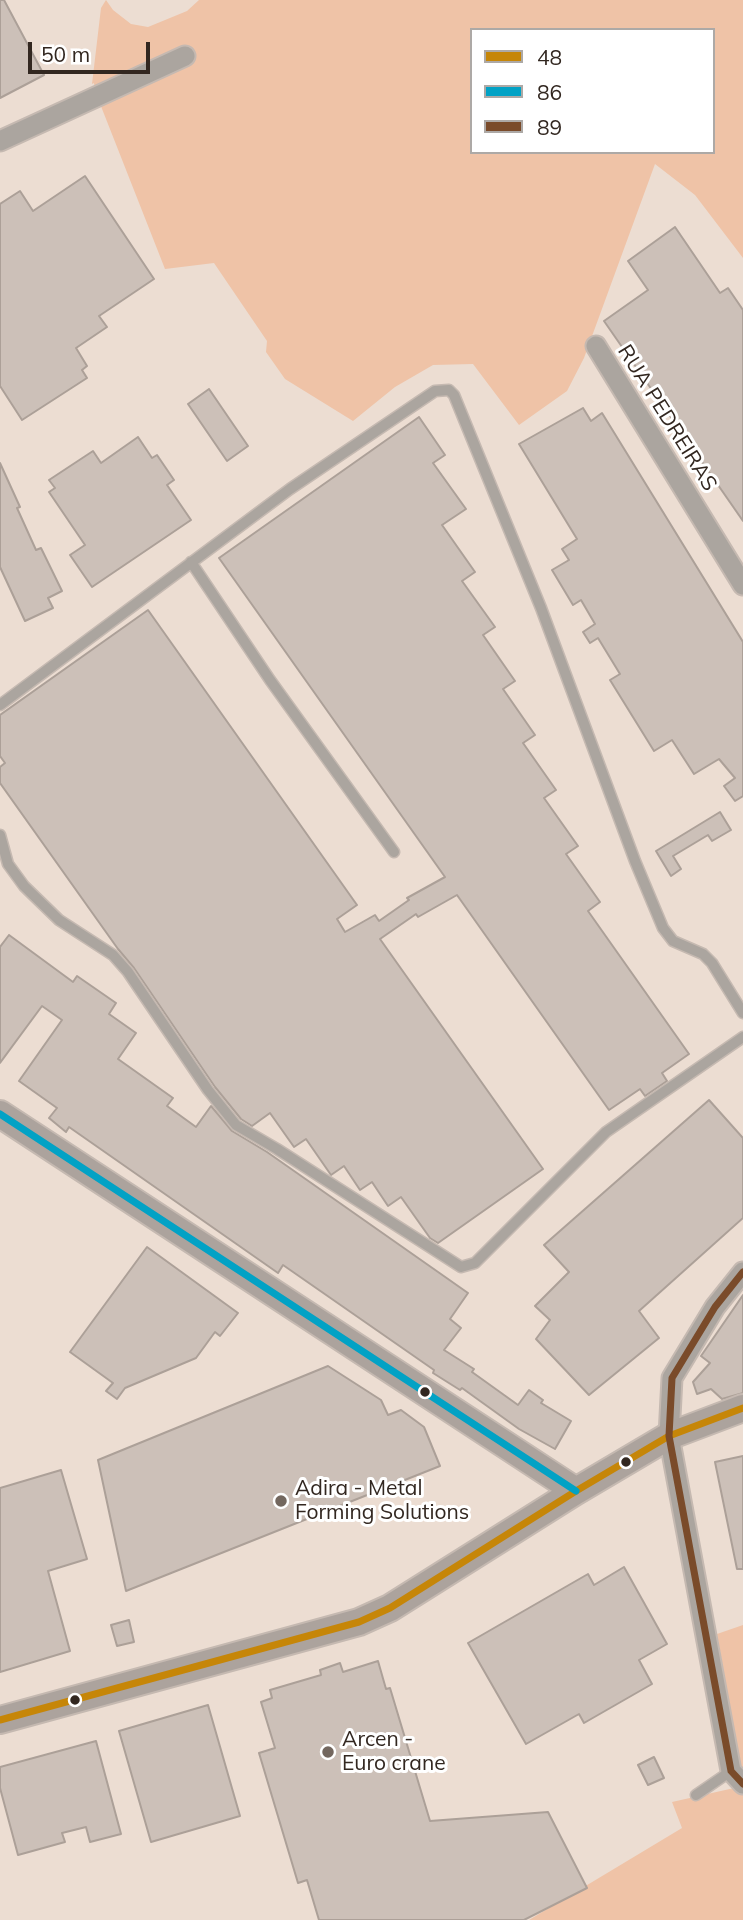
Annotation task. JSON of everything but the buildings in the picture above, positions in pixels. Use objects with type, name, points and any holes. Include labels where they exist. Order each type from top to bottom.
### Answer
[{"type":"main road","points":[[0,1114],[576,1491]]},
{"type":"main road","points":[[0,1720],[359,1622],[390,1608],[669,1436],[743,1408]]},
{"type":"street","points":[[0,141],[185,56]]},
{"type":"street","name":"RUA PEDREIRAS","points":[[596,346],[743,585]]},
{"type":"street","points":[[737,1778],[669,1436],[672,1378],[715,1307],[743,1272]]},
{"type":"lane","points":[[0,705],[290,489],[435,391],[449,390],[454,395],[541,608],[630,848],[663,928],[673,941],[703,954],[712,963],[743,1013]]},
{"type":"lane","points":[[191,562],[270,680],[394,852]]},
{"type":"lane","points":[[0,835],[8,864],[24,886],[59,920],[113,955],[128,972],[208,1090],[236,1125],[461,1267],[475,1263],[606,1132],[743,1037]]},
{"type":"lane","points":[[696,1795],[737,1778]]},
{"type":"shaded area","points":[[106,0],[113,10],[131,24],[148,27],[187,11],[199,0],[743,0],[743,258],[695,195],[655,164],[584,358],[567,391],[519,425],[473,364],[433,365],[395,387],[353,421],[285,379],[266,352],[267,341],[214,263],[165,269],[94,83],[92,84],[101,8]]},
{"type":"shaded area","points":[[743,1625],[743,1782],[717,1634]]},
{"type":"shaded area","points":[[743,1786],[743,1920],[529,1920],[682,1828],[672,1802]]},
{"type":"transit line","name":"86","points":[[0,1114],[576,1491]]},
{"type":"transit line","name":"89","points":[[743,1272],[715,1307],[672,1378],[669,1436],[731,1771],[743,1784]]},
{"type":"transit line","name":"48","points":[[0,1720],[359,1622],[390,1608],[669,1436],[743,1408]]},
{"type":"place","name":"Adira - Metal Forming Solutions","points":[[281,1501]]},
{"type":"place","name":"Arcen - Euro crane","points":[[328,1752]]}]
